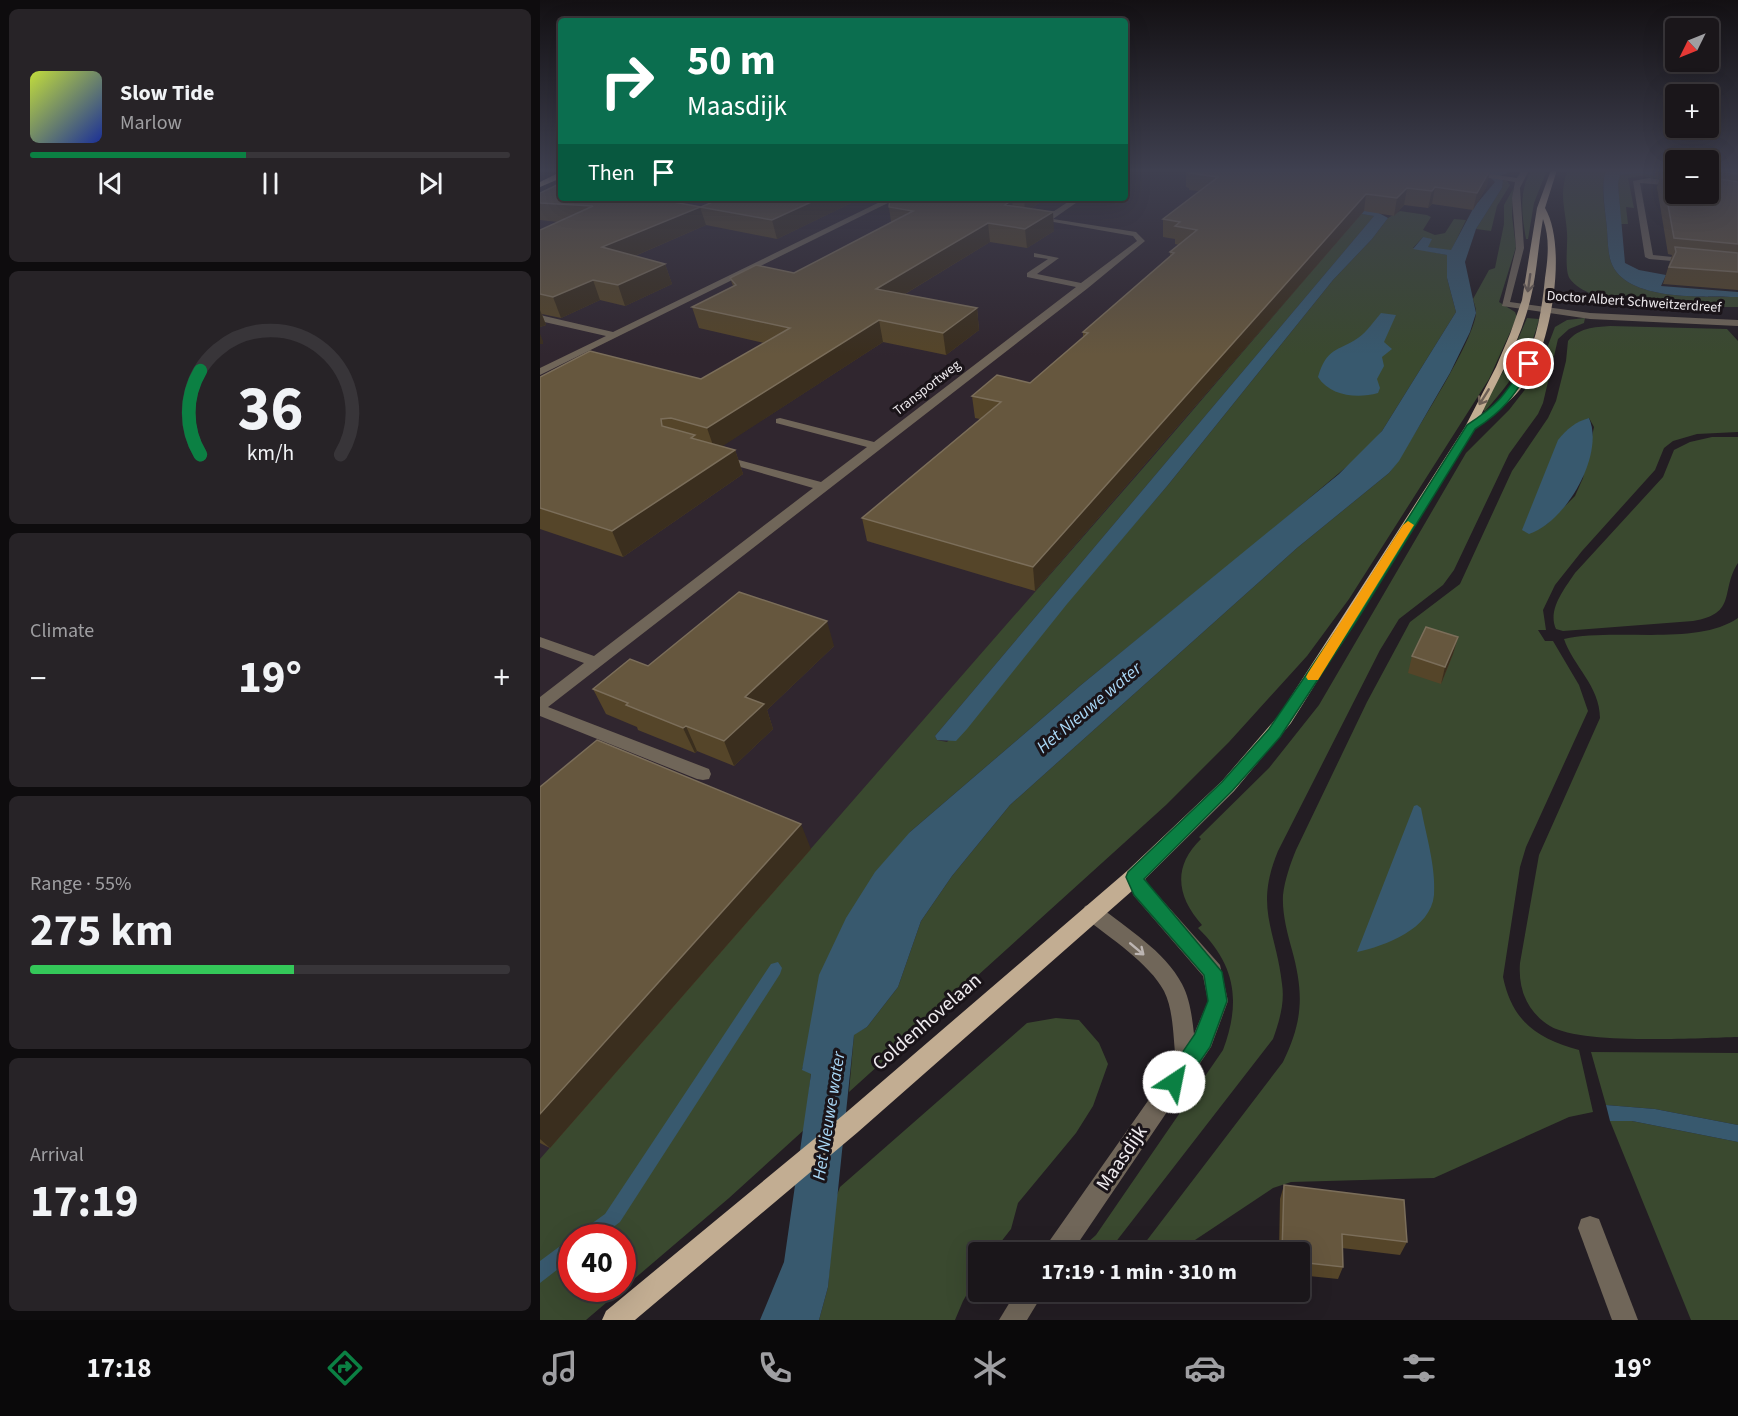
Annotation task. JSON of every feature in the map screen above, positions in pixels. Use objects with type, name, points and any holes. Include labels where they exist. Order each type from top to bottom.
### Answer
[{"type":"main road","points":[[1134,877],[1228,786],[1275,733],[1350,620],[1471,427],[1475,411],[1493,384],[1525,306],[1536,232]]},
{"type":"main road","points":[[1471,427],[1494,412],[1519,383],[1540,345],[1553,251],[1550,232]]},
{"type":"main road","name":"Coldenhovelaan","points":[[615,1320],[850,1124],[1134,877]]},
{"type":"street","points":[[540,372],[825,232]]},
{"type":"street","name":"Transportweg","points":[[540,705],[1141,241],[1136,234],[1121,232]]},
{"type":"street","points":[[1519,232],[1520,247],[1505,304],[1525,306]]},
{"type":"street","points":[[1645,232],[1649,257],[1703,262]]},
{"type":"street","points":[[1037,255],[1054,258],[1030,275],[1085,286]]},
{"type":"street","name":"Doctor Albert Schweitzerdreef","points":[[1525,306],[1643,313],[1738,315]]},
{"type":"street","name":"Doctor Albert Schweitzerdreef","points":[[1547,307],[1633,319],[1738,322]]},
{"type":"street","points":[[1719,315],[1738,333]]},
{"type":"street","points":[[540,318],[613,335]]},
{"type":"street","points":[[780,421],[878,446]]},
{"type":"street","points":[[709,456],[824,487]]},
{"type":"street","points":[[540,642],[596,662]]},
{"type":"street","points":[[540,710],[703,774]]},
{"type":"street","name":"Maasdijk","points":[[1065,1242],[1203,1040],[1218,1001],[1213,972],[1140,890],[1134,877]]},
{"type":"street","points":[[1092,912],[1143,954],[1173,987],[1181,1014],[1187,1063]]},
{"type":"street","points":[[1590,1228],[1625,1320]]},
{"type":"street","points":[[1012,1320],[1024,1302]]},
{"type":"shaded area","points":[[540,232],[1364,232],[569,1224],[558,1224],[558,1238],[540,1260]]},
{"type":"green space","points":[[1346,232],[1361,232],[935,736],[937,740],[947,742],[1168,485],[1333,280],[1378,232],[1427,232],[1435,235],[1446,232],[1460,232],[1451,251],[1428,247],[1423,237],[1413,248],[1447,255],[1447,278],[1456,312],[1382,431],[1364,452],[1081,685],[910,832],[802,1069],[811,1073],[805,1129],[636,1277],[636,1224],[558,1224],[558,1302],[607,1302],[586,1320],[540,1320],[540,1159],[1151,459]]},
{"type":"green space","points":[[1502,232],[1514,232],[1516,247],[1499,302],[1515,312],[1517,317],[1489,379],[1349,599],[1307,656],[1229,742],[1166,805],[849,1092],[854,1034],[867,1027],[898,987],[921,921],[952,876],[1010,805],[1297,548],[1389,473],[1456,363],[1473,325],[1476,312],[1473,299],[1489,270],[1495,268]]},
{"type":"green space","points":[[1525,232],[1529,232],[1528,239],[1526,239]]},
{"type":"green space","points":[[1607,232],[1611,262],[1619,275],[1632,284],[1667,294],[1738,297],[1738,307],[1648,305],[1601,297],[1582,289],[1568,275],[1567,233]]},
{"type":"green space","points":[[1527,318],[1539,319],[1531,345],[1511,380],[1485,411],[1481,409],[1507,365]]},
{"type":"green space","points":[[1585,318],[1584,323],[1569,329],[1558,339],[1543,403],[1538,414],[1509,454],[1454,570],[1443,585],[1399,619],[1380,650],[1278,851],[1271,871],[1267,904],[1283,991],[1281,1012],[1273,1039],[1116,1242],[1088,1242],[1096,1235],[1223,1050],[1229,1032],[1233,1000],[1231,985],[1220,956],[1198,928],[1202,925],[1187,904],[1181,882],[1185,860],[1201,839],[1199,837],[1269,768],[1319,705],[1466,453],[1509,410],[1537,374],[1555,327],[1567,320]]},
{"type":"green space","points":[[1610,326],[1727,329],[1738,341],[1738,432],[1697,434],[1673,441],[1664,448],[1655,470],[1582,551],[1555,585],[1543,610],[1546,630],[1538,630],[1545,641],[1553,641],[1579,685],[1588,711],[1526,847],[1520,867],[1503,977],[1513,1005],[1529,1026],[1551,1040],[1579,1050],[1593,1112],[1569,1117],[1434,1178],[1291,1182],[1273,1188],[1192,1242],[1146,1242],[1283,1062],[1295,1033],[1300,1007],[1296,966],[1285,923],[1283,902],[1286,878],[1296,850],[1367,702],[1410,622],[1460,584],[1512,471],[1548,418],[1556,401],[1566,361],[1568,341],[1582,331]],"holes":[[[1589,418],[1594,427],[1583,478],[1575,496],[1546,525]]]},
{"type":"green space","points":[[1712,437],[1738,437],[1738,563],[1722,607],[1707,618],[1693,621],[1563,631],[1556,629],[1555,607],[1567,585],[1575,573],[1663,477],[1674,450],[1690,442]]},
{"type":"green space","points":[[1738,618],[1738,1037],[1612,1038],[1565,1032],[1550,1026],[1535,1014],[1526,999],[1521,982],[1520,963],[1539,855],[1600,718],[1596,696],[1564,639],[1584,636],[1700,632],[1721,627]]},
{"type":"green space","points":[[1056,1018],[1079,1020],[1099,1043],[1108,1064],[1093,1106],[1076,1133],[1018,1203],[1011,1229],[1001,1242],[968,1242],[968,1292],[955,1320],[819,1320],[828,1287],[835,1200],[840,1187],[1027,1023]]},
{"type":"green space","points":[[1591,1052],[1738,1053],[1738,1125],[1655,1109],[1606,1105]]},
{"type":"green space","points":[[1610,1121],[1632,1121],[1738,1142],[1738,1320],[1691,1320]]},
{"type":"water","points":[[1361,232],[1378,232],[1333,280],[967,729],[956,741],[937,740],[935,736]]},
{"type":"water","name":"Het Nieuwe water","points":[[1461,232],[1475,232],[1465,262],[1476,313],[1470,332],[1450,373],[1399,461],[1389,473],[1297,548],[1010,805],[952,876],[921,921],[898,987],[867,1027],[854,1035],[828,1287],[819,1320],[760,1320],[784,1262],[811,1074],[802,1070],[819,975],[846,918],[875,872],[910,832],[1081,685],[1339,474],[1382,431],[1456,312],[1447,278],[1447,255],[1413,249],[1423,237],[1432,239],[1428,247],[1451,250]]},
{"type":"water","points":[[1607,232],[1622,232],[1625,263],[1639,270],[1666,275],[1661,286],[1738,292],[1738,297],[1687,296],[1648,290],[1632,284],[1619,275],[1611,262]]},
{"type":"water","points":[[1381,313],[1396,315],[1384,342],[1392,349],[1382,357],[1384,366],[1377,379],[1380,388],[1378,393],[1353,396],[1329,388],[1318,377],[1325,360],[1329,355],[1361,336]]},
{"type":"water","points":[[1589,418],[1593,433],[1592,450],[1579,485],[1556,516],[1543,527],[1529,534],[1522,530],[1558,440],[1572,426]]},
{"type":"water","points":[[1414,806],[1421,808],[1432,862],[1434,895],[1431,907],[1425,917],[1405,934],[1357,952]]},
{"type":"water","points":[[778,962],[782,968],[780,974],[620,1222],[617,1224],[591,1224],[605,1214],[771,964]]},
{"type":"water","points":[[1606,1105],[1655,1109],[1738,1125],[1738,1142],[1632,1121],[1610,1121]]},
{"type":"water","points":[[558,1248],[558,1269],[540,1283],[540,1261]]},
{"type":"building","points":[[540,232],[640,232],[602,247],[665,264],[618,285],[593,280],[553,297],[540,294]]},
{"type":"building","points":[[873,232],[973,232],[876,289],[977,308],[943,333],[879,320],[707,428],[671,418],[661,419],[662,426],[695,435],[691,438],[735,450],[612,531],[540,508],[540,377],[590,351],[701,379],[790,328],[692,307],[736,285],[730,278],[756,265],[794,273]]},
{"type":"building","points":[[1195,232],[1332,232],[1033,567],[862,518],[1001,402],[972,396],[997,375],[1030,383],[1088,333],[1083,332],[1174,253],[1170,252]]},
{"type":"building","points":[[1673,232],[1738,232],[1738,244],[1674,238]]},
{"type":"building","points":[[1675,247],[1738,253],[1738,272],[1669,267],[1676,252]]},
{"type":"building","points":[[739,592],[827,621],[745,697],[764,704],[724,741],[686,726],[683,728],[593,689],[630,659],[648,666]]},
{"type":"building","points":[[1426,627],[1458,637],[1445,667],[1412,656]]},
{"type":"building","points":[[597,740],[801,824],[540,1114],[540,787]]},
{"type":"building","points":[[1284,1185],[1404,1200],[1407,1242],[1342,1234],[1343,1267],[1310,1263],[1310,1242],[1282,1242]]},
{"type":"slow traffic","points":[[1313,677],[1408,525]]},
{"type":"route","points":[[1174,1082],[1203,1040],[1218,1001],[1213,972],[1140,890],[1134,877],[1228,786],[1275,733],[1350,620],[1413,516],[1471,427],[1494,412],[1507,399],[1529,364]]}]
